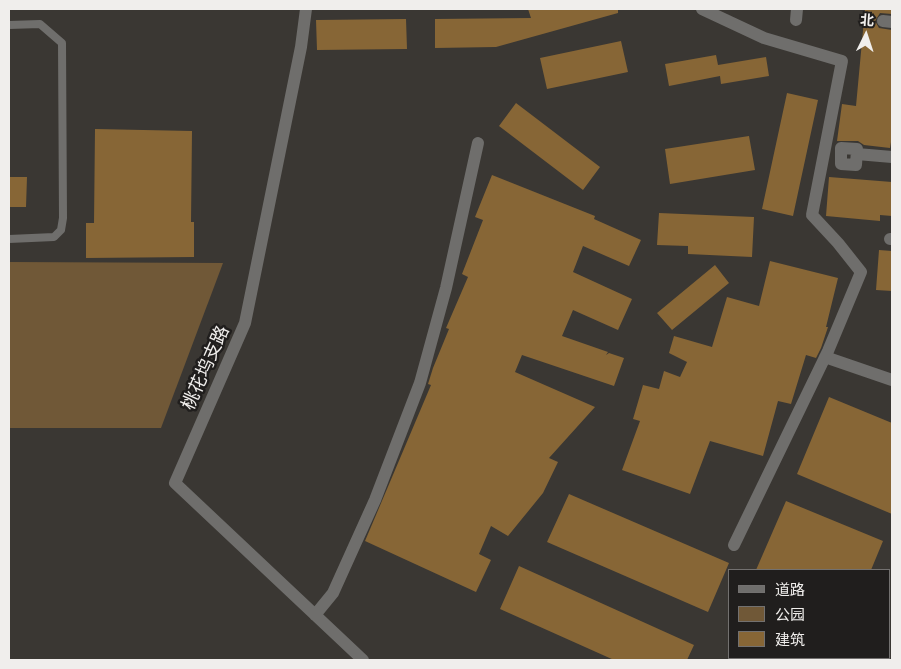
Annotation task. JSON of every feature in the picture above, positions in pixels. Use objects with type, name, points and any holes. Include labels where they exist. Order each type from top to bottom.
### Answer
[{"type":"street","name":"桃花坞支路","points":[[306,9],[301,47],[245,323],[175,484],[363,660]]},
{"type":"street","points":[[702,9],[764,38],[842,61],[812,215],[861,272],[825,357],[734,545]]},
{"type":"street","points":[[315,615],[333,593],[376,500],[420,384],[446,288],[478,142]]},
{"type":"street","points":[[857,154],[892,157]]},
{"type":"street","points":[[825,357],[892,380]]},
{"type":"lane","points":[[9,25],[40,24],[62,43],[63,208],[61,230],[54,237],[9,239]]},
{"type":"green space","points":[[9,262],[223,263],[161,428],[9,428]]},
{"type":"building","points":[[528,9],[618,9],[618,13],[496,47],[435,48],[435,19],[531,18]]},
{"type":"building","points":[[865,9],[892,9],[892,14],[880,13],[875,21],[879,28],[892,30],[892,136],[890,148],[864,145],[858,141],[837,141],[842,104],[856,106]]},
{"type":"building","points":[[406,19],[407,49],[317,50],[316,20]]},
{"type":"building","points":[[621,41],[628,72],[547,89],[540,58]]},
{"type":"building","points":[[716,55],[718,65],[766,57],[769,76],[721,84],[720,76],[669,86],[665,64]]},
{"type":"building","points":[[787,93],[818,100],[793,216],[762,209]]},
{"type":"building","points":[[516,103],[600,167],[583,190],[499,126]]},
{"type":"building","points":[[95,129],[192,131],[191,222],[194,222],[194,257],[86,258],[86,223],[94,223]]},
{"type":"building","points":[[749,136],[755,170],[670,184],[665,149]]},
{"type":"building","points":[[492,175],[595,216],[594,219],[641,240],[629,266],[583,246],[573,272],[632,299],[618,330],[573,310],[562,336],[608,352],[606,355],[609,353],[624,358],[614,386],[522,355],[515,372],[595,407],[549,458],[558,462],[543,493],[508,536],[491,526],[479,554],[491,560],[476,592],[365,541],[431,385],[428,384],[433,368],[449,329],[446,328],[468,277],[462,274],[483,220],[475,217]]},
{"type":"building","points":[[9,177],[27,177],[26,207],[9,207]]},
{"type":"building","points":[[829,177],[892,182],[892,216],[880,215],[880,221],[826,216]]},
{"type":"building","points":[[659,213],[754,217],[752,257],[688,254],[688,246],[657,245]]},
{"type":"building","points":[[879,250],[892,251],[892,291],[876,290]]},
{"type":"building","points":[[770,261],[838,278],[826,327],[828,327],[821,348],[816,358],[806,355],[791,404],[778,401],[763,456],[710,441],[690,494],[622,470],[640,421],[633,419],[643,385],[659,389],[664,371],[680,377],[687,362],[669,353],[674,336],[712,347],[727,297],[759,306]]},
{"type":"building","points":[[715,265],[729,283],[672,330],[657,313]]},
{"type":"building","points":[[829,397],[892,423],[892,514],[797,474]]},
{"type":"building","points":[[569,494],[729,563],[708,612],[547,542]]},
{"type":"building","points":[[786,501],[883,541],[871,569],[756,569]]},
{"type":"building","points":[[519,566],[694,645],[687,660],[614,660],[500,609]]}]
